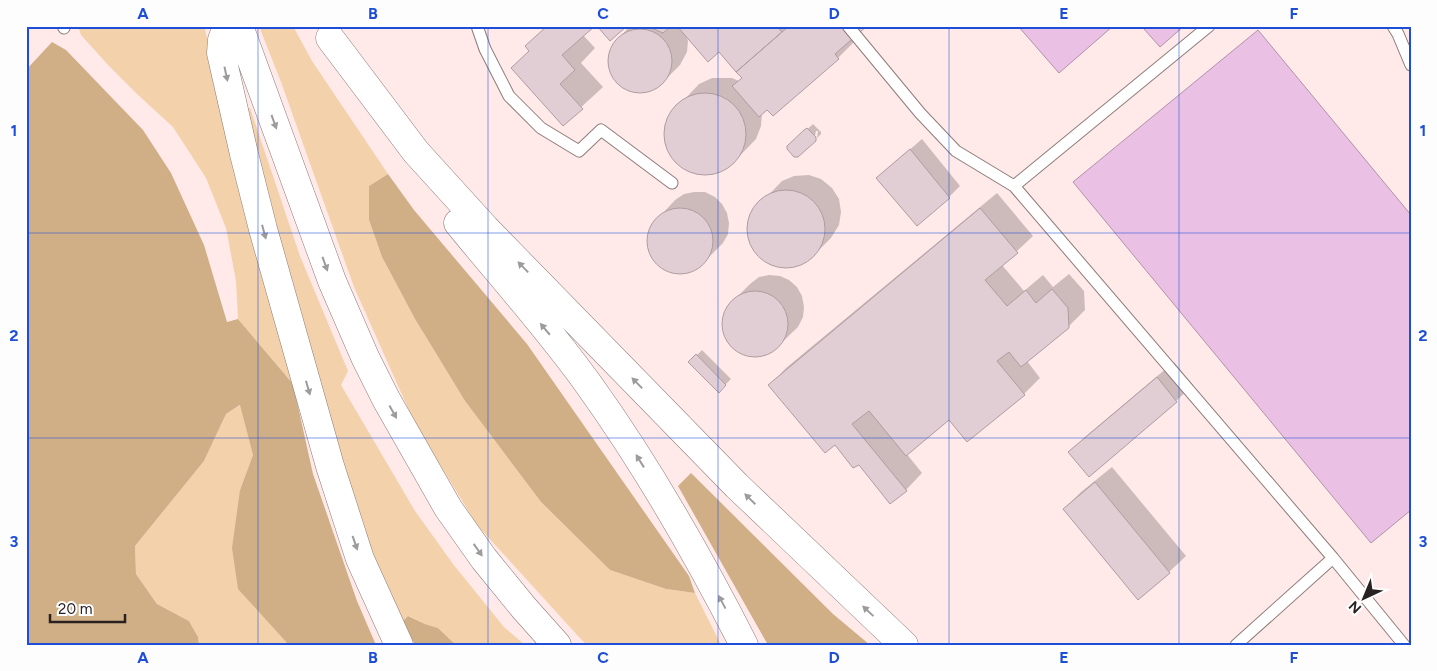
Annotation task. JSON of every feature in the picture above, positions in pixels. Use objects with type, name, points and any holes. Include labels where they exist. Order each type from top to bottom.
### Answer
[{"type":"highway","points":[[227,26],[222,40],[221,53],[265,238],[360,560],[399,645]]},
{"type":"highway","points":[[239,26],[332,281],[365,357],[386,399],[453,515],[484,559],[557,645]]},
{"type":"highway","points":[[327,32],[359,86],[401,148],[446,208],[588,383],[619,428],[707,573],[744,645]]},
{"type":"highway","points":[[327,32],[416,152],[486,229],[737,486],[904,645]]},
{"type":"lane","points":[[477,26],[485,49],[509,96],[541,128],[579,151],[601,130],[672,183]]},
{"type":"lane","points":[[848,26],[920,113],[956,151],[1014,186],[1333,558],[1404,645]]},
{"type":"lane","points":[[1014,186],[1208,26]]},
{"type":"lane","points":[[1393,26],[1411,65]]},
{"type":"lane","points":[[1236,645],[1333,558]]},
{"type":"shaded area","points":[[78,26],[204,26],[296,382],[293,384],[238,319],[236,281],[226,228],[206,178],[173,127],[109,66],[81,35]]},
{"type":"shaded area","points":[[259,26],[293,26],[312,61],[388,174],[369,186],[369,220],[382,257],[415,319],[465,401],[541,502],[610,570],[666,589],[695,593],[721,645],[587,645],[477,525],[415,424],[354,287],[281,82]]},
{"type":"shaded area","points":[[1018,26],[1113,26],[1059,73]]},
{"type":"shaded area","points":[[1147,26],[1184,26],[1160,47],[1144,29]]},
{"type":"shaded area","points":[[1258,30],[1411,215],[1411,510],[1371,543],[1073,182]]},
{"type":"shaded area","points":[[52,42],[66,50],[143,130],[171,173],[204,245],[227,322],[238,319],[293,384],[313,474],[357,601],[376,645],[289,645],[238,589],[232,548],[240,490],[253,455],[240,405],[226,414],[204,461],[135,546],[136,574],[157,604],[189,621],[198,637],[199,645],[26,645],[26,70]]},
{"type":"shaded area","points":[[250,108],[300,256],[348,371],[341,385],[415,511],[453,564],[504,627],[525,645],[456,645],[438,628],[409,616],[403,621],[376,564],[331,434],[243,110]]},
{"type":"shaded area","points":[[388,174],[414,210],[527,344],[689,576],[695,593],[666,589],[610,570],[541,502],[465,401],[415,319],[382,257],[369,220],[369,186]]},
{"type":"shaded area","points":[[241,405],[253,455],[240,490],[289,645],[199,645],[198,637],[189,621],[157,604],[136,574],[135,546],[204,461],[226,414]]},
{"type":"shaded area","points":[[691,473],[833,614],[870,645],[768,645],[678,486]]},
{"type":"shaded area","points":[[408,616],[438,628],[456,645],[415,645],[403,621]]},
{"type":"building","points":[[547,26],[595,26],[562,55],[575,70],[560,84],[583,109],[563,126],[511,68],[529,51],[525,46]]},
{"type":"building","points":[[597,26],[627,26],[610,41]]},
{"type":"building","points":[[647,26],[671,26],[663,33]]},
{"type":"building","points":[[677,26],[776,26],[782,32],[736,72],[719,52],[708,62]]},
{"type":"building","points":[[789,26],[867,26],[835,54],[839,59],[773,116],[767,110],[759,117],[732,86],[742,78],[736,72]]},
{"type":"building","points":[[634,29],[646,29],[663,38],[670,49],[672,61],[670,73],[663,84],[646,93],[634,93],[622,88],[613,79],[608,67],[608,55],[613,43],[622,34]]},
{"type":"building","points":[[705,93],[721,96],[734,105],[743,118],[746,134],[743,150],[734,163],[721,172],[705,175],[689,172],[676,163],[667,150],[664,134],[667,118],[676,105],[689,96]]},
{"type":"building","points":[[807,128],[816,137],[816,141],[798,157],[794,157],[787,149],[787,146]]},
{"type":"building","points":[[910,149],[950,198],[917,226],[876,178]]},
{"type":"building","points":[[786,190],[801,193],[813,202],[822,214],[825,229],[822,244],[813,256],[801,265],[786,268],[771,265],[759,256],[750,244],[747,229],[750,214],[759,202],[771,193]]},
{"type":"building","points":[[680,208],[693,210],[708,223],[711,228],[713,241],[711,254],[698,269],[693,272],[680,274],[667,272],[652,259],[649,254],[647,241],[649,228],[662,213],[667,210]]},
{"type":"building","points":[[980,208],[1018,253],[985,280],[1007,306],[1026,290],[1036,303],[1052,289],[1068,308],[1069,328],[1021,367],[1009,352],[997,361],[1025,395],[967,442],[949,420],[906,456],[869,411],[852,424],[907,491],[890,504],[859,465],[853,468],[835,445],[825,453],[768,385]]},
{"type":"building","points":[[749,291],[761,291],[773,296],[783,306],[788,318],[786,337],[773,352],[761,357],[749,357],[737,352],[727,342],[722,330],[722,318],[727,306],[737,296]]},
{"type":"building","points":[[696,354],[726,385],[719,393],[688,362]]},
{"type":"building","points":[[1157,377],[1177,402],[1089,477],[1068,452]]},
{"type":"building","points":[[1095,482],[1170,573],[1138,600],[1063,509]]}]
